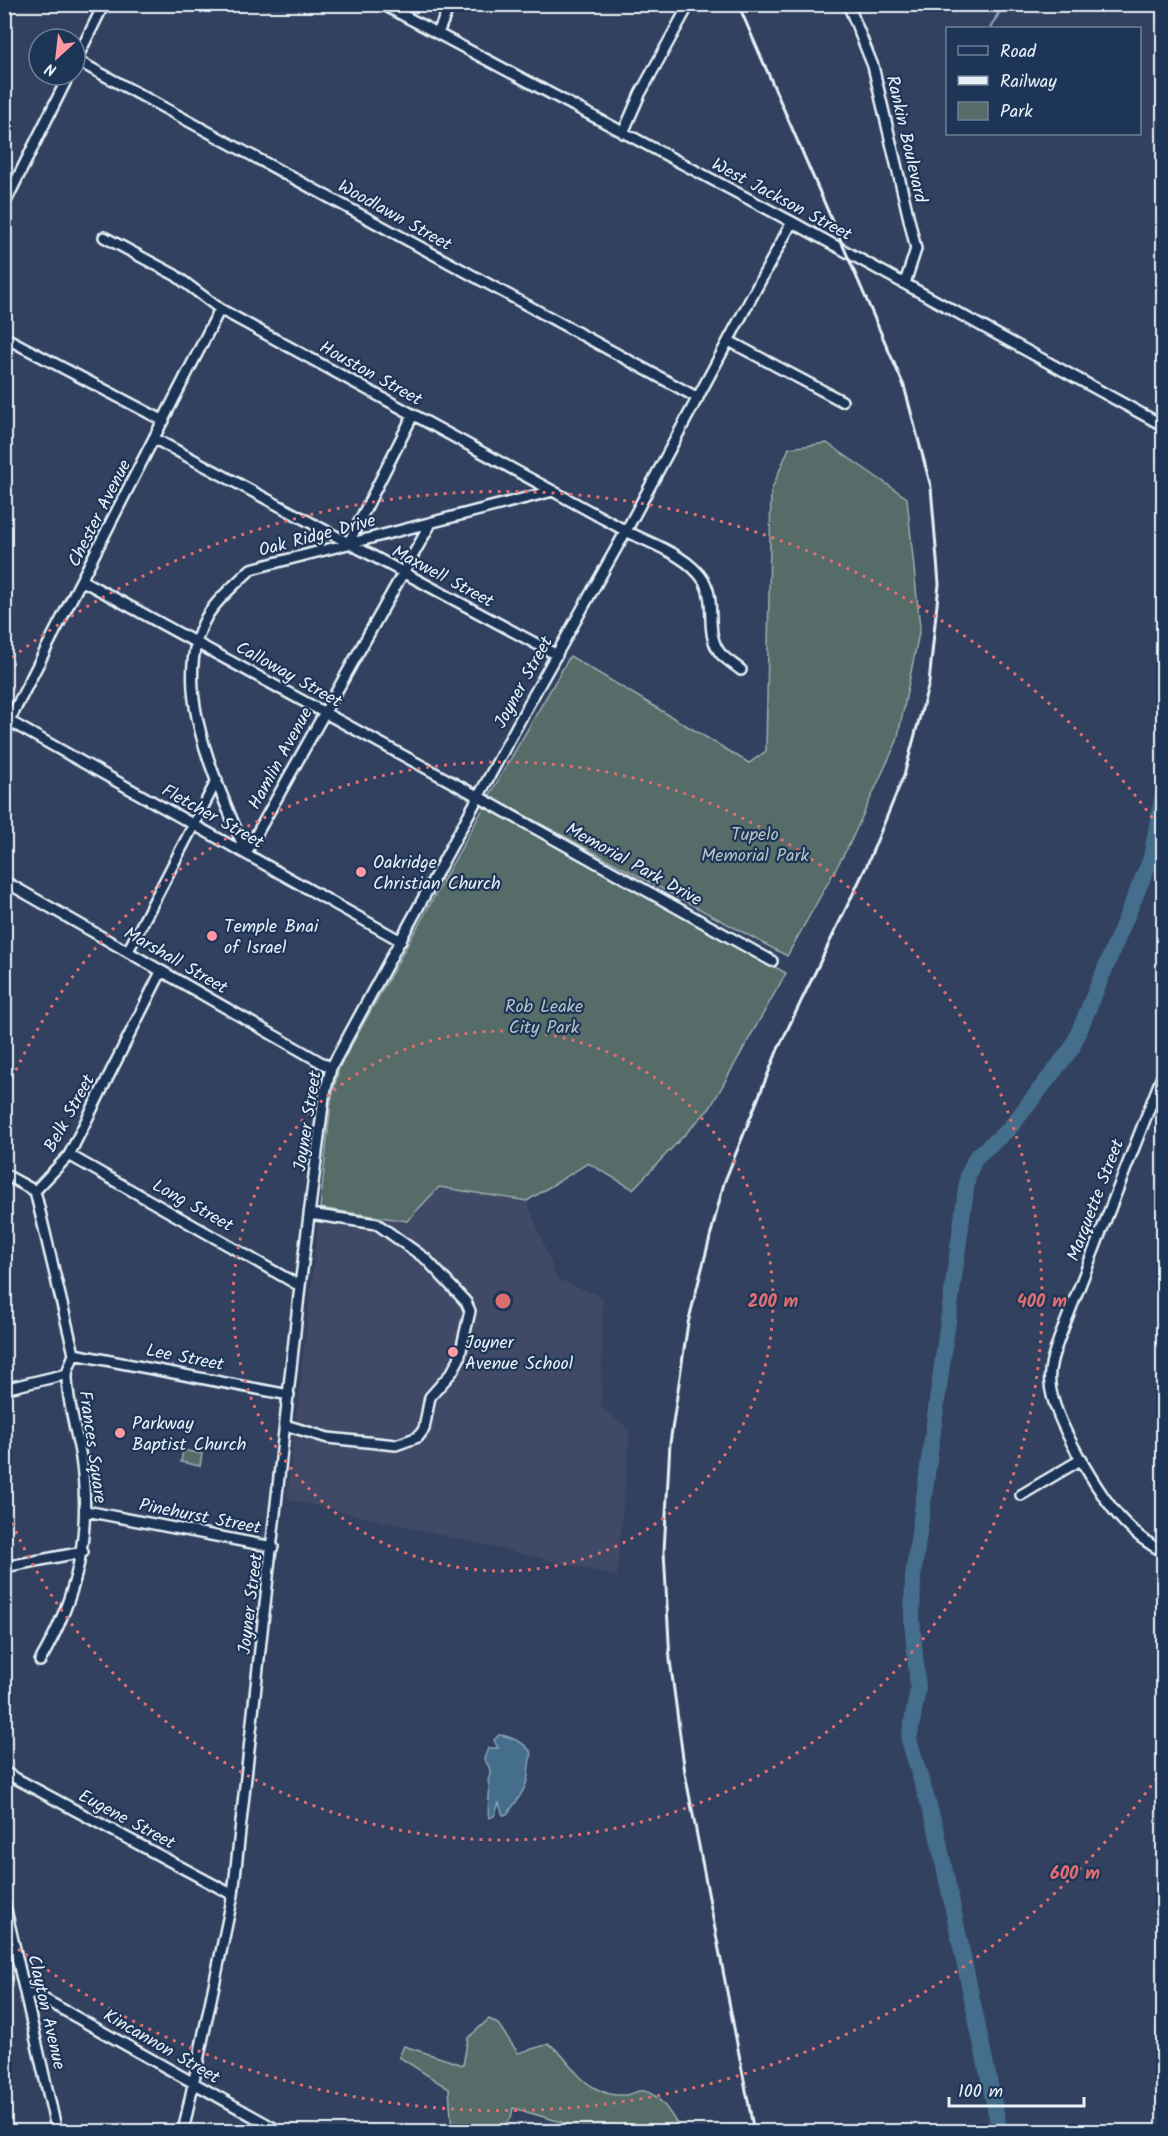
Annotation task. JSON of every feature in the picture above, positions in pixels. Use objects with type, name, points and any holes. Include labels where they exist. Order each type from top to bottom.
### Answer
[{"type":"street","points":[[87,37],[104,4]]},
{"type":"street","name":"West Jackson Street","points":[[382,4],[792,222],[1164,426]]},
{"type":"street","points":[[438,33],[450,4]]},
{"type":"street","points":[[623,133],[640,94],[686,10],[686,4]]},
{"type":"street","name":"Rankin Boulevard","points":[[848,4],[873,66],[916,249],[905,283]]},
{"type":"street","name":"Woodlawn Street","points":[[87,67],[698,398]]},
{"type":"street","points":[[4,205],[63,87]]},
{"type":"street","name":"Joyner Street","points":[[183,2132],[233,1895],[300,1286],[324,1097],[331,1068],[626,531],[792,222]]},
{"type":"street","name":"Houston Street","points":[[104,237],[175,274],[220,309],[626,531],[682,559],[703,581],[711,604],[711,636],[720,653],[741,670]]},
{"type":"street","name":"Chester Avenue","points":[[4,731],[83,581],[220,309]]},
{"type":"street","points":[[4,337],[164,421]]},
{"type":"street","points":[[729,341],[842,401]]},
{"type":"street","points":[[348,544],[413,415]]},
{"type":"street","name":"Maxwell Street","points":[[155,439],[557,656]]},
{"type":"street","name":"Oak Ridge Drive","points":[[246,853],[217,780],[195,712],[192,675],[196,642],[208,615],[226,593],[251,569],[553,491]]},
{"type":"street","name":"Hamlin Avenue","points":[[246,853],[431,523]]},
{"type":"street","name":"Calloway Street","points":[[83,581],[479,797]]},
{"type":"street","name":"Fletcher Street","points":[[9,721],[401,941]]},
{"type":"street","points":[[128,951],[217,780]]},
{"type":"street","name":"Memorial Park Drive","points":[[479,797],[772,961]]},
{"type":"street","name":"Marshall Street","points":[[4,880],[331,1068]]},
{"type":"street","name":"Belk Street","points":[[35,1191],[69,1155],[161,972]]},
{"type":"street","name":"Marquette Street","points":[[1164,1071],[1051,1363],[1050,1384],[1055,1407],[1082,1459],[1122,1520],[1147,1542],[1164,1552]]},
{"type":"street","name":"Long Street","points":[[69,1155],[300,1286]]},
{"type":"street","points":[[4,1174],[35,1191],[74,1354],[67,1374]]},
{"type":"street","points":[[285,1425],[327,1438],[396,1445],[418,1437],[424,1429],[430,1397],[452,1372],[459,1359],[470,1311],[466,1302],[426,1259],[384,1228],[377,1224],[310,1214]]},
{"type":"street","name":"Lee Street","points":[[74,1354],[289,1395]]},
{"type":"street","name":"Frances Square","points":[[4,1389],[67,1374],[86,1511],[83,1552],[62,1616],[40,1661]]},
{"type":"street","points":[[1020,1495],[1082,1459]]},
{"type":"street","name":"Pinehurst Street","points":[[86,1511],[273,1546]]},
{"type":"street","points":[[4,1567],[83,1552]]},
{"type":"street","name":"Eugene Street","points":[[4,1772],[233,1895]]},
{"type":"street","name":"Clayton Avenue","points":[[4,1901],[57,2132]]},
{"type":"street","name":"Kincannon Street","points":[[26,1994],[35,1994],[281,2132]]},
{"type":"shaded area","name":"Joyner Avenue School","points":[[438,1187],[527,1201],[557,1279],[603,1297],[601,1407],[630,1430],[617,1576],[287,1499],[320,1208],[407,1221]]},
{"type":"shaded area","points":[[499,1735],[518,1741],[532,1754],[527,1780],[518,1800],[507,1814],[503,1815],[499,1803],[494,1816],[489,1818],[488,1781],[490,1772],[484,1759],[488,1748],[498,1748],[494,1740]]},
{"type":"green space","name":"Tupelo Memorial Park","points":[[827,443],[907,498],[920,628],[897,741],[849,845],[787,956],[489,796],[570,656],[749,763],[766,751],[771,491],[789,448]]},
{"type":"green space","name":"Rob Leake City Park","points":[[484,807],[786,973],[710,1108],[633,1189],[588,1163],[527,1201],[439,1187],[407,1221],[320,1208],[331,1101],[339,1068]]},
{"type":"green space","points":[[183,1450],[202,1454],[200,1466],[181,1462]]},
{"type":"green space","points":[[489,2019],[498,2024],[518,2053],[549,2044],[561,2054],[581,2078],[599,2090],[617,2095],[644,2091],[656,2096],[681,2131],[581,2131],[568,2124],[513,2108],[511,2118],[498,2131],[452,2131],[449,2089],[399,2057],[404,2046],[463,2065],[468,2038]]},
{"type":"waterway","points":[[992,27],[1003,4]]},
{"type":"waterway","points":[[1000,2132],[937,1833],[909,1740],[918,1689],[912,1620],[913,1577],[968,1175],[976,1157],[1009,1129],[1072,1048],[1151,858],[1164,789]]},
{"type":"waterway","points":[[1151,858],[1164,868]]},
{"type":"railway","points":[[738,4],[904,386],[931,487],[939,584],[929,683],[904,775],[866,867],[778,1049],[724,1183],[688,1323],[670,1443],[664,1551],[670,1660],[685,1773],[754,2132]]},
{"type":"place","name":"Oakridge Christian Church","points":[[361,872]]},
{"type":"place","name":"Temple Bnai of Israel","points":[[212,936]]},
{"type":"place","name":"Joyner Avenue School","points":[[453,1352]]},
{"type":"place","name":"Parkway Baptist Church","points":[[120,1433]]}]
